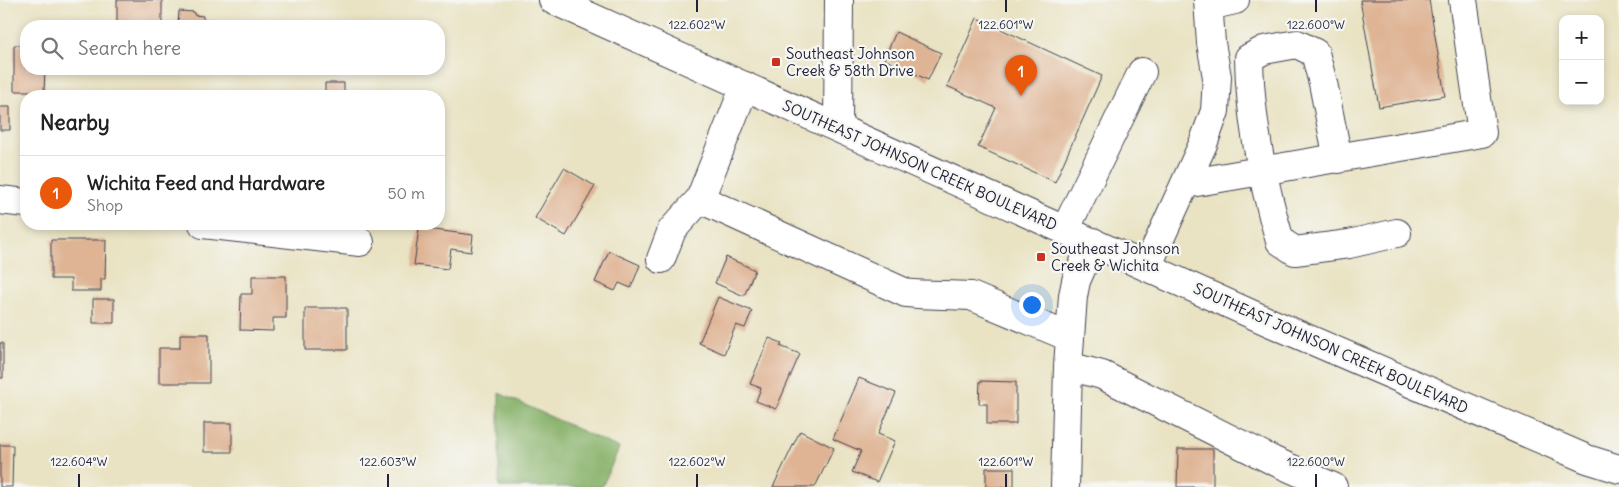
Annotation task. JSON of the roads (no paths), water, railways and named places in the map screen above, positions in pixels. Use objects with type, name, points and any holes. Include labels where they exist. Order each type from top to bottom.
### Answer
[{"type":"main road","name":"SOUTHEAST JOHNSON CREEK BOULEVARD","points":[[553,0],[1452,402],[1588,459],[1619,469]]},
{"type":"main road","points":[[1147,267],[1203,144],[1214,111],[1217,77],[1211,42],[1208,3],[1235,0]]},
{"type":"main road","points":[[1185,184],[1482,134],[1463,0]]},
{"type":"main road","points":[[838,127],[842,3]]},
{"type":"main road","points":[[1338,159],[1315,53],[1297,44],[1264,50],[1249,58],[1249,74],[1261,171],[1280,241],[1295,251],[1349,244],[1397,233]]},
{"type":"main road","points":[[1065,230],[1142,72]]},
{"type":"main road","points":[[661,259],[672,230],[700,198],[745,86]]},
{"type":"main road","points":[[700,198],[906,293],[928,296],[955,294],[971,296],[1070,337]]},
{"type":"main road","points":[[0,200],[20,202]]},
{"type":"main road","points":[[255,230],[360,242]]},
{"type":"main road","points":[[1065,487],[1068,366],[1074,288],[1093,242]]},
{"type":"main road","points":[[1068,366],[1102,375],[1274,461],[1333,487]]},
{"type":"place","name":"Southeast Johnson Creek & 58th Drive","points":[[776,62]]},
{"type":"place","name":"Wichita Feed and Hardware","points":[[1021,96]]},
{"type":"place","name":"Southeast Johnson Creek & Wichita","points":[[1041,257]]}]
